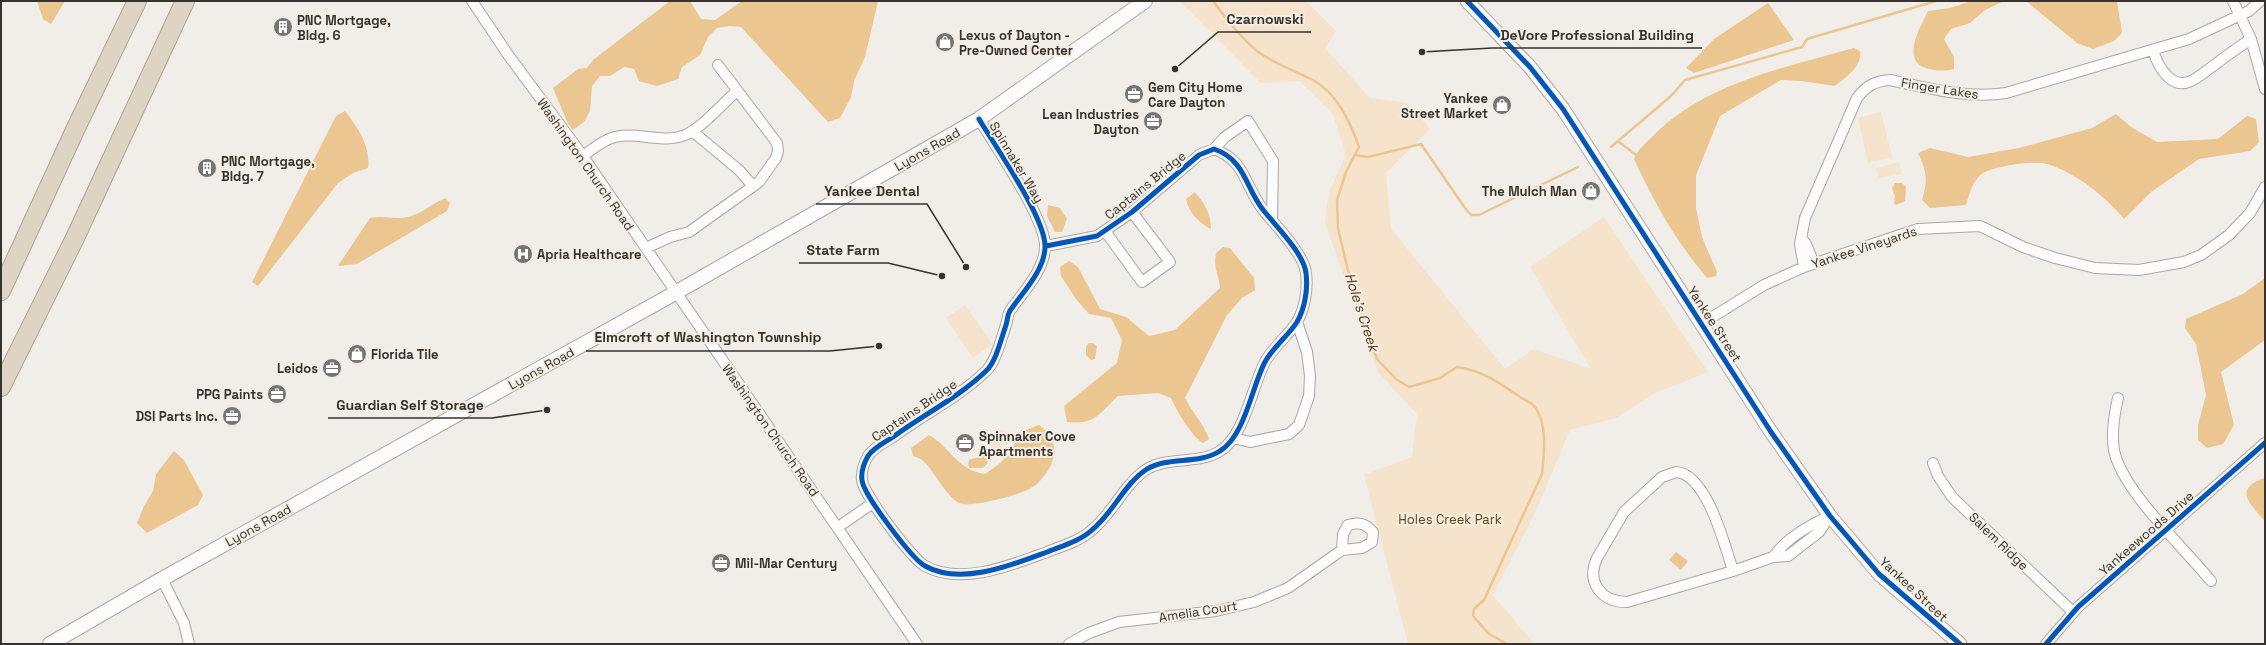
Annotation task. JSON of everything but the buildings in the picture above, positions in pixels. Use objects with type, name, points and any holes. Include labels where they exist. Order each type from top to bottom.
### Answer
[{"type":"highway","points":[[75,130],[128,1]]},
{"type":"highway","points":[[1,291],[75,130],[137,1]]},
{"type":"highway","points":[[1,387],[74,240],[185,1]]},
{"type":"main road","name":"Lyons Road","points":[[50,644],[162,579],[675,293],[979,119],[1145,1]]},
{"type":"street","name":"Washington Church Road","points":[[472,1],[508,56],[583,156],[675,293],[838,527],[917,644]]},
{"type":"street","name":"Yankee Street","points":[[1467,1],[1530,67],[1563,109],[1771,432],[1830,516],[1879,574],[1960,644]]},
{"type":"street","points":[[2233,1],[2251,39],[2265,89]]},
{"type":"street","name":"Finger Lakes","points":[[1809,265],[1800,253],[1805,218],[1857,98],[1868,87],[1882,81],[1890,80],[1962,95],[1992,95],[2044,83],[2189,39],[2249,11],[2260,1]]},
{"type":"street","points":[[2153,50],[2156,61],[2166,75],[2171,80],[2182,83],[2194,80],[2251,39]]},
{"type":"street","points":[[646,248],[670,237],[689,232],[753,186],[767,172],[778,151],[777,143],[718,65]]},
{"type":"street","points":[[583,156],[610,138],[627,135],[654,138],[685,135],[701,124],[737,91]]},
{"type":"street","name":"Spinnaker Way","points":[[979,119],[1036,215],[1046,246]]},
{"type":"street","name":"Captains Bridge","points":[[1214,149],[1225,153],[1237,163],[1258,204],[1272,221],[1291,244],[1306,270],[1306,297],[1297,322],[1266,360],[1234,438],[1220,451],[1201,458],[1160,463],[1145,470],[1132,483],[1110,512],[1092,531],[1072,543],[998,570],[959,574],[927,568],[913,558],[874,503],[862,483],[863,468],[870,454],[908,426],[958,396],[990,368],[1009,311],[1020,299],[1034,276],[1042,261],[1046,246],[1097,236],[1132,212],[1199,155],[1214,149],[1225,137],[1248,121],[1273,161],[1272,221]]},
{"type":"street","points":[[692,130],[739,170],[753,186]]},
{"type":"street","name":"Yankee Vineyards","points":[[1701,324],[1764,285],[1809,265],[1918,229],[1980,226],[2055,258],[2095,268],[2132,270],[2160,267],[2196,258],[2218,244],[2241,223],[2265,187]]},
{"type":"street","name":"Captains Bridge","points":[[1105,231],[1142,282],[1170,262],[1132,212]]},
{"type":"street","points":[[1234,438],[1250,442],[1289,434],[1299,425],[1309,396],[1310,376],[1307,352],[1297,322]]},
{"type":"street","points":[[2118,398],[2112,433],[2116,461],[2127,482],[2211,581]]},
{"type":"street","name":"Yankeewoods Drive","points":[[2046,644],[2073,612],[2265,443]]},
{"type":"street","name":"Salem Ridge","points":[[1933,463],[1938,476],[1952,497],[2073,612]]},
{"type":"street","points":[[1732,571],[1708,502],[1691,478],[1684,473],[1676,472],[1662,477],[1624,512],[1597,558],[1592,572],[1594,584],[1603,595],[1610,599],[1627,602],[1732,571],[1773,558],[1780,548],[1811,524],[1830,516]]},
{"type":"street","points":[[838,527],[874,503]]},
{"type":"street","name":"Amelia Court","points":[[1069,644],[1089,633],[1119,622],[1216,611],[1254,602],[1288,588],[1342,550]]},
{"type":"street","points":[[162,579],[184,623],[189,644]]},
{"type":"green space","name":"Holes Creek Park","points":[[1306,1],[1336,31],[1325,48],[1370,98],[1408,103],[1430,129],[1386,173],[1391,229],[1505,369],[1534,349],[1591,369],[1530,267],[1604,217],[1708,372],[1655,393],[1616,418],[1570,430],[1535,513],[1493,595],[1534,644],[1408,644],[1364,475],[1412,457],[1417,414],[1378,372],[1325,223],[1329,192],[1346,155],[1333,114],[1300,81],[1261,83],[1181,2]]},
{"type":"green space","points":[[1881,112],[1892,157],[1868,163],[1858,118]]},
{"type":"green space","points":[[1899,162],[1902,174],[1879,178],[1876,168]]},
{"type":"green space","points":[[965,305],[992,344],[973,358],[946,318]]},
{"type":"green space","points":[[999,429],[1009,433],[1000,452],[990,447]]},
{"type":"shaded area","points":[[37,1],[65,1],[51,24],[43,19]]},
{"type":"shaded area","points":[[670,1],[690,1],[701,19],[715,20],[742,1],[878,1],[865,57],[854,81],[851,97],[840,118],[828,122],[741,27],[729,26],[717,28],[708,37],[700,55],[682,67],[678,79],[657,86],[639,81],[634,69],[624,67],[610,76],[600,76],[592,86],[590,111],[584,122],[573,130],[568,124],[553,88],[578,69],[587,68],[593,60]]},
{"type":"shaded area","points":[[1972,1],[2004,1],[1985,10],[1970,23],[1951,29],[1944,39],[1954,57],[1954,69],[1936,70],[1920,65],[1915,59],[1913,52],[1914,44],[1928,11],[1950,8]]},
{"type":"shaded area","points":[[2026,1],[2117,1],[2122,33],[2114,41],[2093,49],[2077,43]]},
{"type":"shaded area","points":[[1768,3],[1794,40],[1694,73],[1686,68],[1714,39]]},
{"type":"shaded area","points":[[1854,48],[1860,51],[1859,62],[1844,79],[1835,86],[1801,81],[1781,80],[1720,116],[1696,175],[1696,208],[1702,237],[1717,272],[1716,276],[1707,278],[1696,265],[1666,221],[1649,190],[1634,159],[1638,152],[1642,146],[1674,118],[1696,103],[1721,90],[1774,70]]},
{"type":"shaded area","points":[[345,111],[362,137],[367,152],[368,168],[353,173],[338,183],[258,286],[252,282],[336,116]]},
{"type":"shaded area","points":[[2116,114],[2131,127],[2157,142],[2218,139],[2247,116],[2256,119],[2259,142],[2250,151],[2199,159],[2151,192],[2124,219],[2098,193],[2079,179],[2058,168],[2041,163],[2015,164],[1989,170],[1983,173],[1974,183],[1966,205],[1930,208],[1922,200],[1926,176],[1918,153],[1930,148],[1968,157],[2019,148],[2092,128]]},
{"type":"shaded area","points":[[1895,183],[1902,183],[1906,187],[1905,201],[1896,205],[1894,203],[1895,196],[1892,188]]},
{"type":"shaded area","points":[[1195,192],[1207,209],[1211,229],[1202,224],[1189,209],[1186,199]]},
{"type":"shaded area","points":[[445,198],[450,203],[447,211],[357,264],[338,266],[370,218],[408,217]]},
{"type":"shaded area","points":[[1048,205],[1060,208],[1067,219],[1062,232],[1055,232],[1047,216]]},
{"type":"shaded area","points":[[1223,247],[1230,248],[1254,278],[1255,290],[1242,298],[1227,315],[1185,398],[1204,428],[1209,439],[1203,443],[1199,440],[1185,423],[1171,398],[1158,393],[1118,396],[1101,413],[1091,420],[1084,422],[1067,422],[1064,406],[1117,363],[1122,340],[1111,318],[1089,314],[1076,299],[1061,276],[1060,267],[1069,261],[1078,267],[1100,309],[1126,317],[1149,336],[1175,330],[1220,288],[1215,259],[1216,253]]},
{"type":"shaded area","points":[[2265,278],[2265,340],[2221,372],[2234,425],[2223,444],[2207,448],[2198,440],[2198,425],[2206,395],[2196,344],[2185,328],[2186,319],[2243,294]]},
{"type":"shaded area","points":[[1089,343],[1093,343],[1097,346],[1095,359],[1091,360],[1086,355],[1086,346]]},
{"type":"shaded area","points":[[1039,425],[1047,432],[1054,447],[1052,462],[1044,477],[1037,484],[1023,492],[979,503],[963,504],[952,498],[927,464],[913,456],[911,448],[929,435],[937,440],[955,458],[968,468],[975,472],[985,474],[998,465],[1007,456],[1014,446],[1020,432]]},
{"type":"shaded area","points":[[174,451],[184,460],[203,495],[198,505],[147,533],[137,523],[144,506],[153,491],[156,474]]},
{"type":"shaded area","points":[[984,455],[987,458],[988,463],[983,468],[969,468],[969,460]]},
{"type":"shaded area","points":[[2264,478],[2265,522],[2247,498],[2249,487]]},
{"type":"shaded area","points":[[1676,552],[1688,561],[1681,570],[1669,560]]},
{"type":"waterway","name":"Hole's Creek","points":[[1213,1],[1228,21],[1251,46],[1263,56],[1311,79],[1320,85],[1335,100],[1347,118],[1359,147],[1346,172],[1337,200],[1338,228],[1351,283],[1377,359],[1396,379],[1409,387],[1440,378],[1457,367],[1474,371],[1498,382],[1530,403],[1535,407],[1539,414],[1542,422],[1544,440],[1542,474],[1484,600],[1474,609],[1473,616],[1489,634],[1507,644]]},
{"type":"waterway","points":[[1611,147],[1671,96],[1685,80],[1802,47],[1807,39],[1936,1]]},
{"type":"waterway","points":[[1619,142],[1636,155]]},
{"type":"waterway","points":[[1355,155],[1368,157],[1421,144],[1471,215],[1479,215],[1578,167]]},
{"type":"cycle path","points":[[1467,1],[1530,67],[1563,109],[1771,432],[1830,516],[1879,574],[1960,644]]},
{"type":"cycle path","points":[[979,119],[1019,183],[1038,220],[1043,236],[1045,248],[1044,256],[1033,280],[1009,312],[998,350],[990,367],[975,381],[952,398],[873,450],[867,459],[862,474],[864,487],[889,526],[919,561],[925,566],[939,572],[970,574],[986,571],[1003,567],[1071,543],[1087,534],[1099,523],[1132,482],[1147,469],[1156,465],[1174,461],[1202,458],[1220,451],[1229,444],[1236,434],[1242,423],[1265,362],[1272,351],[1297,322],[1302,311],[1305,298],[1307,285],[1306,273],[1300,257],[1289,240],[1264,211],[1239,167],[1225,154],[1214,149],[1199,155],[1132,212],[1097,236],[1046,246]]},
{"type":"cycle path","points":[[2046,644],[2078,607],[2265,443]]},
{"type":"place","name":"PNC Mortgage, Bldg. 6","points":[[283,27]]},
{"type":"place","name":"Lexus of Dayton - Pre-Owned Center","points":[[945,42]]},
{"type":"place","name":"DeVore Professional Building","points":[[1422,52]]},
{"type":"place","name":"Czarnowski","points":[[1175,69]]},
{"type":"place","name":"Gem City Home Care Dayton","points":[[1134,94]]},
{"type":"place","name":"Yankee Street Market","points":[[1502,105]]},
{"type":"place","name":"Lean Industries Dayton","points":[[1153,121]]},
{"type":"place","name":"PNC Mortgage, Bldg. 7","points":[[207,168]]},
{"type":"place","name":"The Mulch Man","points":[[1591,191]]},
{"type":"place","name":"Apria Healthcare","points":[[523,254]]},
{"type":"place","name":"Yankee Dental","points":[[966,267]]},
{"type":"place","name":"State Farm","points":[[942,276]]},
{"type":"place","name":"Elmcroft of Washington Township","points":[[879,346]]},
{"type":"place","name":"Florida Tile","points":[[357,354]]},
{"type":"place","name":"Leidos","points":[[332,368]]},
{"type":"place","name":"PPG Paints","points":[[277,394]]},
{"type":"place","name":"Guardian Self Storage","points":[[547,410]]},
{"type":"place","name":"DSI Parts Inc.","points":[[232,416]]},
{"type":"place","name":"Spinnaker Cove Apartments","points":[[965,443]]},
{"type":"place","name":"Mil-Mar Century","points":[[721,563]]}]
